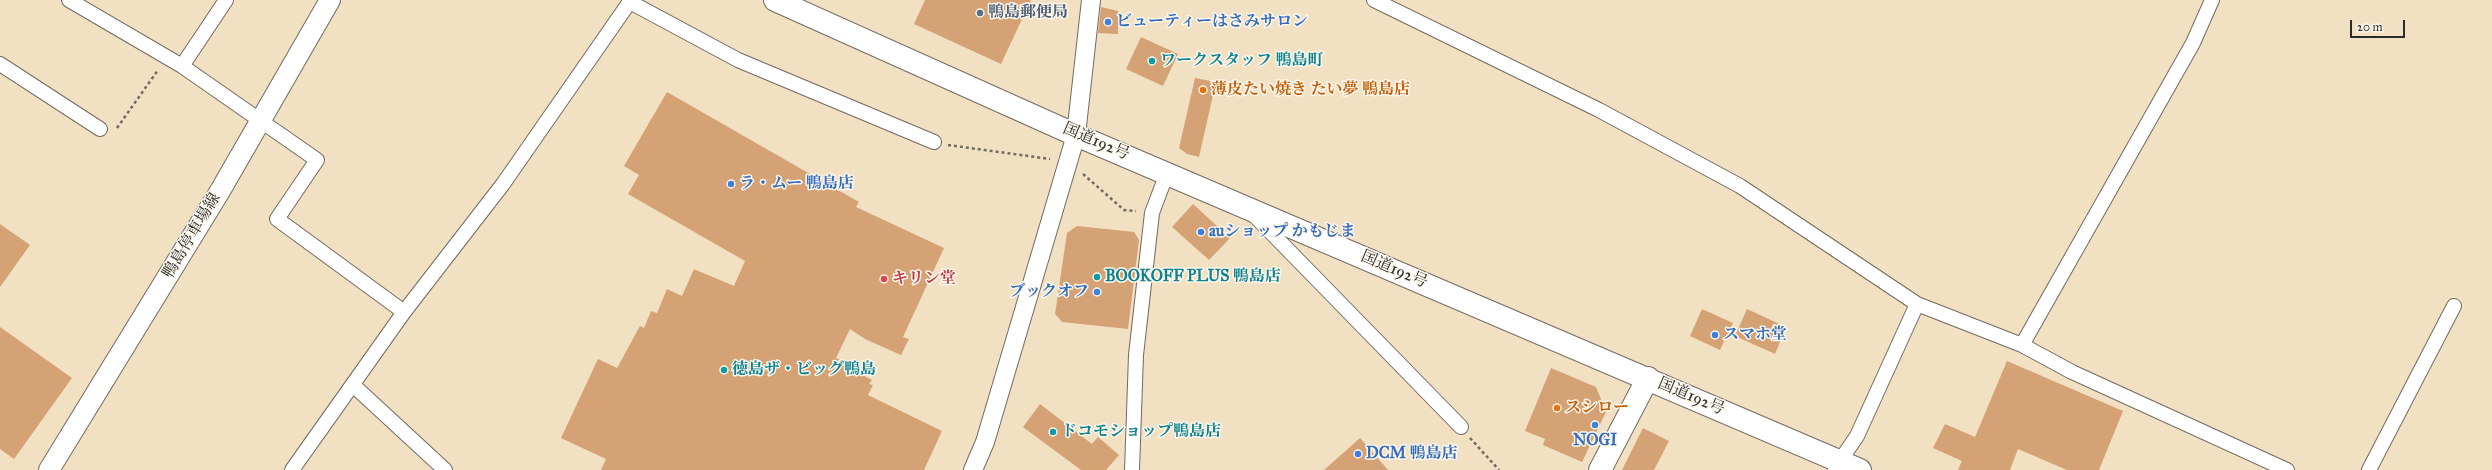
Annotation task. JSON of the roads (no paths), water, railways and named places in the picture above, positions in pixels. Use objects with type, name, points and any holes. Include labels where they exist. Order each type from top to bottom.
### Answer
[{"type":"highway","name":"国道192号","points":[[774,0],[1076,135],[1648,378],[1836,465],[1860,470]]},
{"type":"highway","points":[[1600,470],[1648,378]]},
{"type":"main road","name":"鴨島停車場線","points":[[49,470],[262,120],[330,0]]},
{"type":"street","points":[[69,0],[182,66],[262,120],[317,160],[277,219],[404,312]]},
{"type":"street","points":[[182,66],[226,0]]},
{"type":"street","points":[[973,470],[985,442],[1076,135],[1091,0]]},
{"type":"street","points":[[1374,0],[1599,110],[1740,186],[1917,304],[2022,345],[2072,372],[2287,470]]},
{"type":"street","points":[[2022,345],[2193,43],[2212,0]]},
{"type":"street","points":[[292,470],[354,385],[404,312],[503,184],[631,1],[738,60],[934,142]]},
{"type":"street","points":[[0,64],[100,130]]},
{"type":"street","points":[[1132,470],[1136,355],[1152,213],[1167,173]]},
{"type":"street","points":[[1244,206],[1461,427]]},
{"type":"street","points":[[1836,465],[1857,436],[1917,304]]},
{"type":"street","points":[[2369,470],[2454,306]]},
{"type":"street","points":[[354,385],[445,470]]},
{"type":"place","name":"鴨島郵便局","points":[[980,13]]},
{"type":"place","name":"ビューティーはさみサロン","points":[[1108,22]]},
{"type":"place","name":"ワークスタッフ 鴨島町","points":[[1152,61]]},
{"type":"place","name":"薄皮たい焼き たい夢 鴨島店","points":[[1203,90]]},
{"type":"place","name":"ラ・ムー 鴨島店","points":[[731,184]]},
{"type":"place","name":"auショップ かもじま","points":[[1201,232]]},
{"type":"place","name":"BOOKOFF PLUS 鴨島店","points":[[1097,277]]},
{"type":"place","name":"キリン堂","points":[[884,279]]},
{"type":"place","name":"ブックオフ","points":[[1097,292]]},
{"type":"place","name":"スマホ堂","points":[[1715,335]]},
{"type":"place","name":"徳島ザ・ビッグ鴨島","points":[[724,370]]},
{"type":"place","name":"スシロー","points":[[1557,408]]},
{"type":"place","name":"NOGI","points":[[1595,425]]},
{"type":"place","name":"ドコモショップ鴨島店","points":[[1053,432]]},
{"type":"place","name":"DCM 鴨島店","points":[[1358,454]]}]
